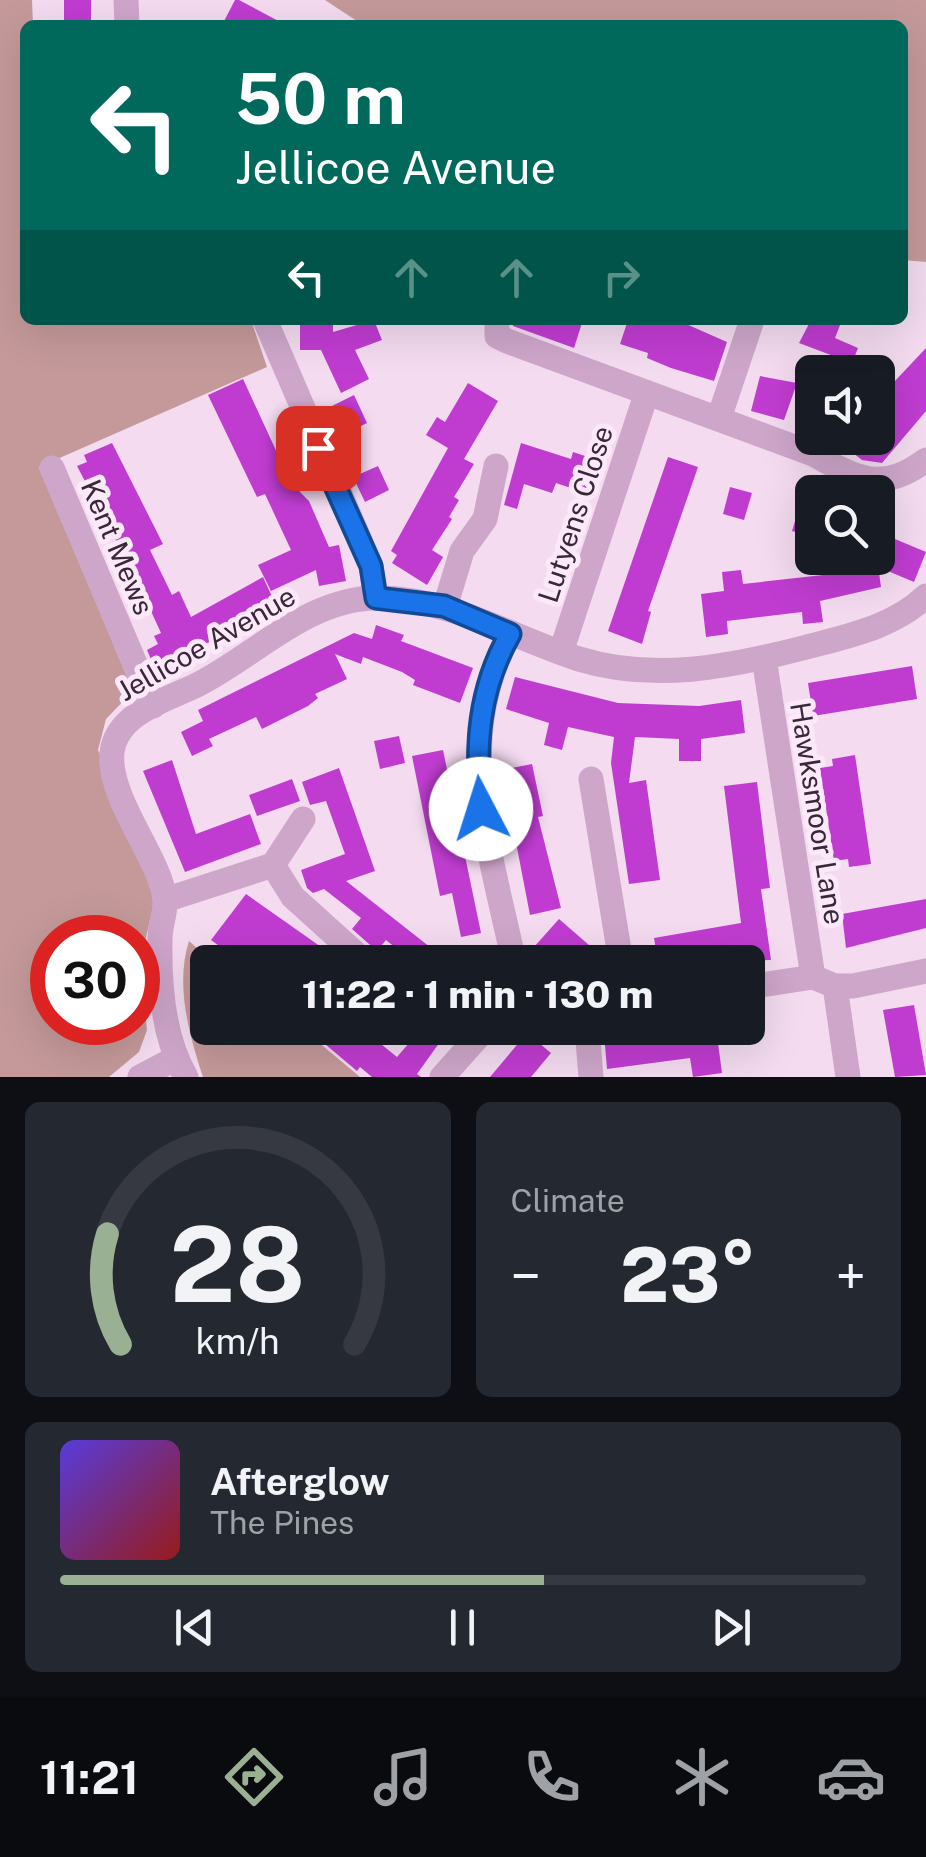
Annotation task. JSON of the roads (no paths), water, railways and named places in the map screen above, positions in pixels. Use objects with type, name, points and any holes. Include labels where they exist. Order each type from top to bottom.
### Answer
[{"type":"street","points":[[267,325],[367,557],[376,598]]},
{"type":"street","points":[[497,325],[497,336],[646,395],[813,454],[855,476],[881,482],[897,478],[926,460]]},
{"type":"street","points":[[718,418],[750,325]]},
{"type":"street","name":"Lutyens Close","points":[[562,652],[646,395]]},
{"type":"street","points":[[444,606],[462,552],[485,519],[496,466]]},
{"type":"street","name":"Kent Mews","points":[[52,468],[153,706]]},
{"type":"street","name":"Jellicoe Avenue","points":[[181,1068],[161,968],[165,900],[123,800],[111,756],[128,720],[217,675],[310,616],[376,598],[444,606],[562,652],[634,670],[708,669],[764,658],[882,625],[926,596]]},
{"type":"street","points":[[510,634],[494,662],[476,749],[481,809],[510,945]]},
{"type":"street","name":"Hawksmoor Lane","points":[[764,658],[824,982],[848,1077]]},
{"type":"street","points":[[591,779],[618,945]]},
{"type":"street","points":[[165,900],[273,866],[304,819]]},
{"type":"street","points":[[273,866],[294,898],[346,945]]},
{"type":"street","points":[[765,986],[926,972]]},
{"type":"street","points":[[442,1077],[471,1045]]},
{"type":"street","points":[[588,1045],[591,1077]]},
{"type":"street","points":[[140,1077],[181,1068]]}]
